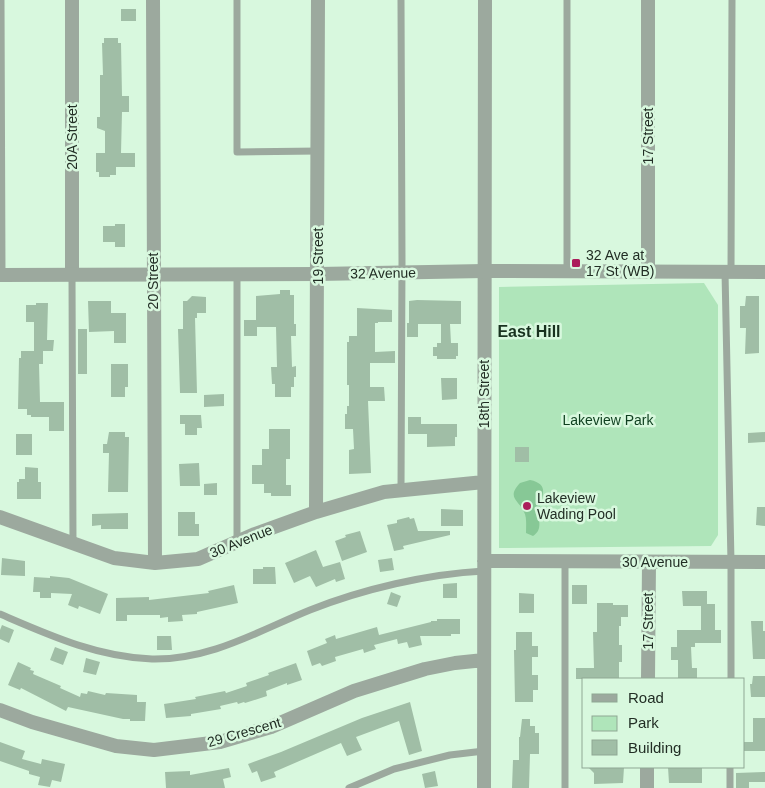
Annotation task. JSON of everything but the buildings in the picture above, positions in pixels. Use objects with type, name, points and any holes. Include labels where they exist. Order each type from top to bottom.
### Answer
[{"type":"street","name":"20A Street","points":[[72,0],[72,274]]},
{"type":"street","name":"20 Street","points":[[153,0],[155,563]]},
{"type":"street","name":"19 Street","points":[[316,512],[319,151],[318,0]]},
{"type":"street","name":"18th Street","points":[[484,788],[485,0]]},
{"type":"street","name":"17 Street","points":[[648,0],[648,272]]},
{"type":"street","name":"32 Avenue","points":[[1,275],[318,274],[484,271],[765,272]]},
{"type":"street","name":"30 Avenue","points":[[0,517],[114,558],[155,563],[198,559],[255,534],[316,512],[384,492],[484,482]]},
{"type":"street","name":"30 Avenue","points":[[484,566],[565,562],[765,562]]},
{"type":"street","name":"17 Street","points":[[648,678],[649,562]]},
{"type":"street","name":"29 Crescent","points":[[0,710],[32,722],[116,746],[154,750],[220,742],[271,726],[354,691],[425,669],[484,660]]},
{"type":"street","points":[[647,768],[647,788]]},
{"type":"lane","points":[[1,0],[1,275]]},
{"type":"lane","points":[[237,0],[237,152],[319,151]]},
{"type":"lane","points":[[401,0],[401,490]]},
{"type":"lane","points":[[567,0],[567,272]]},
{"type":"lane","points":[[731,678],[732,562],[728,272],[732,0]]},
{"type":"lane","points":[[72,274],[73,544]]},
{"type":"lane","points":[[236,274],[237,542]]},
{"type":"lane","points":[[565,562],[565,788]]},
{"type":"lane","points":[[0,614],[88,649],[152,659],[185,657],[223,648],[310,610],[350,596],[411,581],[467,572],[484,566]]},
{"type":"lane","points":[[349,788],[394,769],[450,755],[484,751]]},
{"type":"lane","points":[[730,768],[730,788]]},
{"type":"green space","name":"Lakeview Park","points":[[704,283],[718,305],[718,535],[711,546],[499,548],[499,287]]},
{"type":"shaded area","points":[[530,480],[540,484],[543,491],[539,509],[539,527],[533,536],[526,533],[525,514],[514,496],[514,492],[520,483]]},
{"type":"place","name":"32 Ave at 17 St (WB)","points":[[576,263]]},
{"type":"place","name":"Lakeview Wading Pool","points":[[527,506]]},
{"type":"district","name":"East Hill","points":[[529,331]]}]
